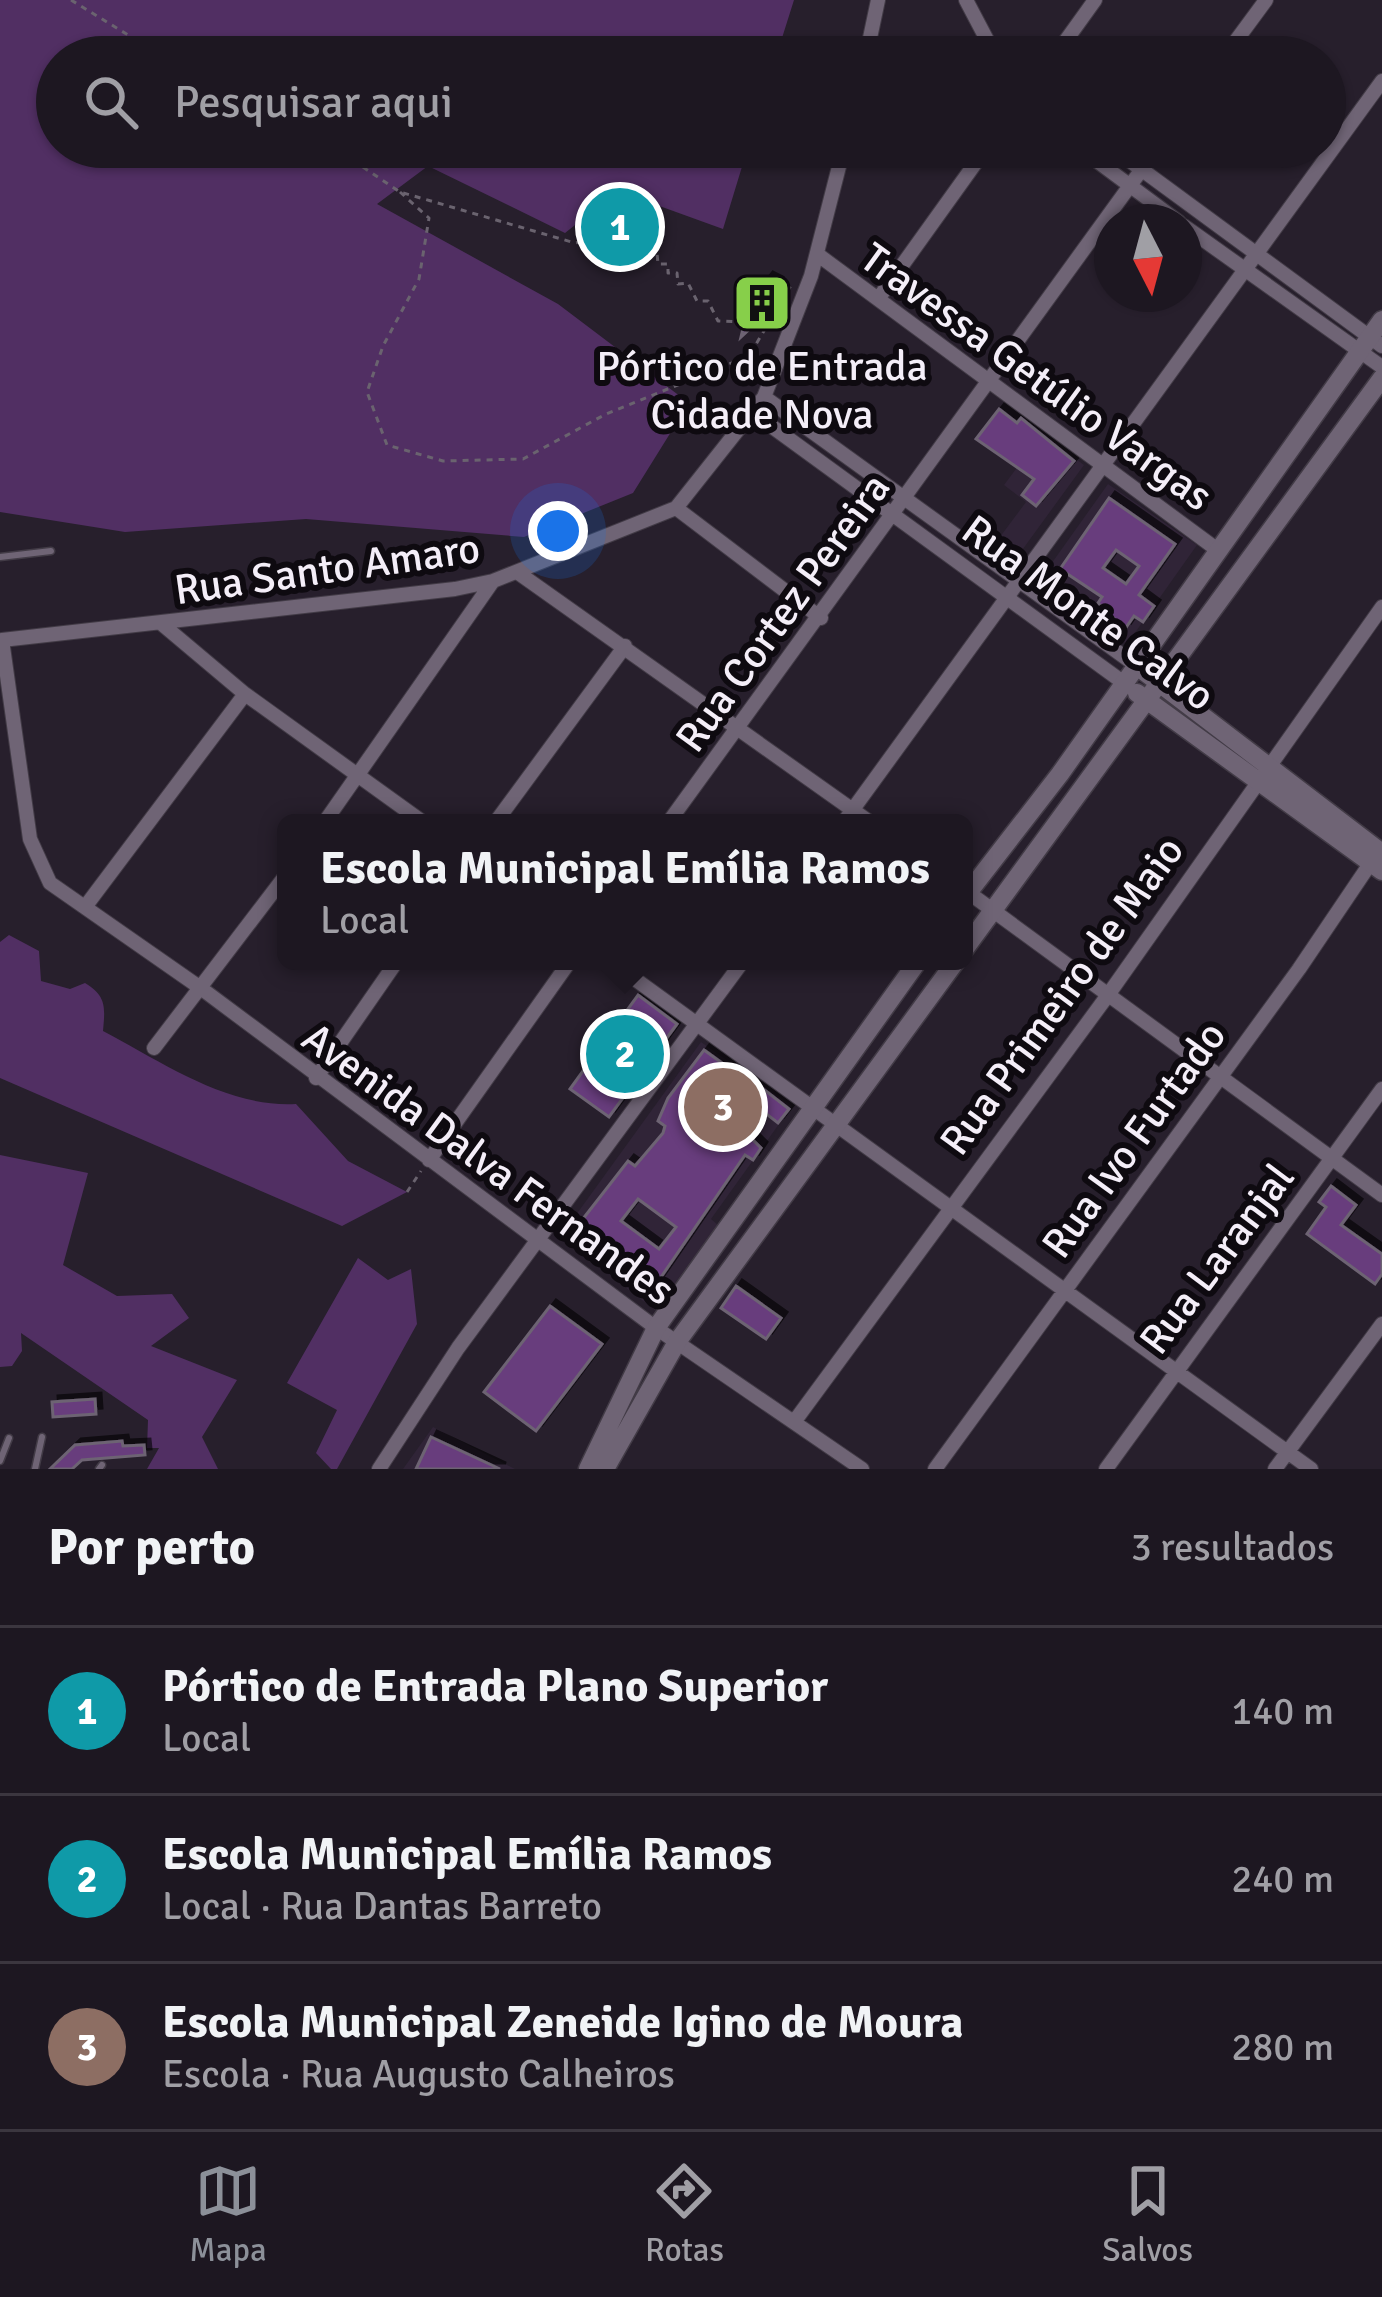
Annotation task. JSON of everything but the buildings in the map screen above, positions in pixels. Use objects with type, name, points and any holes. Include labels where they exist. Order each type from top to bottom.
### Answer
[{"type":"main road","points":[[973,882],[1124,683],[1370,344],[1382,320]]},
{"type":"main road","points":[[973,937],[1382,378]]},
{"type":"main road","name":"Rua Monte Calvo","points":[[1136,666],[1153,692]]},
{"type":"main road","name":"Rua Monte Calvo","points":[[1124,683],[1153,692],[1379,856]]},
{"type":"main road","points":[[588,1469],[656,1328],[912,970]]},
{"type":"main road","points":[[605,1469],[677,1342],[950,970]]},
{"type":"street","points":[[870,36],[878,0]]},
{"type":"street","points":[[966,0],[985,36]]},
{"type":"street","points":[[1069,36],[1095,0]]},
{"type":"street","points":[[1239,36],[1266,0]]},
{"type":"street","points":[[1346,129],[1382,81]]},
{"type":"street","name":"Rua Santo Amaro","points":[[1,639],[163,625],[493,581],[676,508],[764,397],[812,276],[839,168]]},
{"type":"street","points":[[878,299],[972,168]]},
{"type":"street","points":[[1106,168],[1154,204]]},
{"type":"street","points":[[1139,168],[1370,344],[1382,367]]},
{"type":"street","points":[[849,814],[1317,168]]},
{"type":"street","name":"Rua Cortez Pereira","points":[[675,814],[1142,170]]},
{"type":"street","points":[[1202,239],[1241,268],[1370,344]]},
{"type":"street","name":"Travessa Getúlio Vargas","points":[[817,254],[1219,550]]},
{"type":"street","name":"Rua Monte Calvo","points":[[764,397],[1136,666]]},
{"type":"street","name":"Rua Monte Calvo","points":[[752,412],[1124,683]]},
{"type":"street","points":[[676,508],[821,618]]},
{"type":"street","points":[[517,572],[741,726],[846,814]]},
{"type":"street","points":[[331,814],[493,581]]},
{"type":"street","name":"Rua Primeiro de Maio","points":[[794,1422],[946,1208],[1108,995],[1382,607]]},
{"type":"street","points":[[163,625],[245,694],[411,814]]},
{"type":"street","name":"Avenida Dalva Fernandes","points":[[1,639],[33,851],[50,883],[202,989],[656,1328],[862,1469]]},
{"type":"street","points":[[502,814],[626,646]]},
{"type":"street","points":[[85,907],[245,694]]},
{"type":"street","name":"Rua Ivo Furtado","points":[[935,1469],[1379,856]]},
{"type":"street","points":[[154,1048],[277,887]]},
{"type":"street","points":[[973,898],[1382,1195]]},
{"type":"street","points":[[316,1078],[391,970]]},
{"type":"street","points":[[428,1160],[564,970]]},
{"type":"street","points":[[623,970],[1311,1469]]},
{"type":"street","points":[[380,1469],[458,1348],[736,970]]},
{"type":"street","name":"Rua Laranjal","points":[[1106,1469],[1173,1370],[1382,1089]]},
{"type":"street","points":[[1275,1469],[1382,1324]]},
{"type":"lane","points":[[0,557],[51,551]]},
{"type":"lane","points":[[34,1469],[42,1437]]},
{"type":"lane","points":[[0,1461],[8,1438]]},
{"type":"path","points":[[71,0],[130,36]]},
{"type":"path","points":[[365,168],[429,218],[419,279],[382,346],[368,392],[387,445],[443,461],[523,459],[606,414],[749,356],[791,283],[812,276]]},
{"type":"path","points":[[400,192],[575,243],[600,239],[608,223],[647,244],[647,254],[657,253],[658,264],[668,264],[668,273],[677,272],[678,284],[688,283],[698,301],[708,301],[718,321],[740,322],[757,308],[772,314]]},
{"type":"path","points":[[407,1192],[428,1160]]},
{"type":"shaded area","points":[[0,0],[794,0],[783,36],[36,36],[36,168],[425,168],[377,204],[558,304],[689,403],[633,493],[524,537],[306,519],[125,532],[0,512]]},
{"type":"shaded area","points":[[432,168],[742,168],[723,229],[618,191],[565,233]]},
{"type":"shaded area","points":[[1042,434],[1084,465],[1012,564],[991,549],[1026,502],[1004,485]]},
{"type":"shaded area","points":[[1108,484],[1197,545],[1127,644],[1039,581]]},
{"type":"shaded area","points":[[9,935],[39,951],[41,981],[70,989],[85,983],[97,993],[104,1009],[103,1031],[220,1091],[245,1099],[296,1104],[348,1161],[407,1192],[342,1226],[0,1078],[0,942]]},
{"type":"shaded area","points":[[701,1042],[792,1106],[711,1219],[718,1225],[655,1310],[560,1237]]},
{"type":"shaded area","points":[[0,1155],[88,1173],[63,1265],[117,1296],[172,1294],[189,1318],[151,1346],[237,1380],[202,1437],[218,1469],[147,1469],[159,1448],[147,1448],[148,1420],[21,1333],[22,1351],[12,1366],[0,1367]]},
{"type":"shaded area","points":[[358,1258],[388,1280],[411,1269],[417,1324],[337,1469],[331,1469],[316,1453],[337,1410],[287,1383]]},
{"type":"shaded area","points":[[433,1427],[515,1469],[403,1469]]},
{"type":"place","name":"Pórtico de Entrada Plano Superior","points":[[620,227]]},
{"type":"place","name":"Pórtico de Entrada Cidade Nova","points":[[762,303]]},
{"type":"place","name":"Escola Municipal Emília Ramos","points":[[625,1054]]},
{"type":"place","name":"Escola Municipal Zeneide Igino de Moura","points":[[723,1107]]}]
